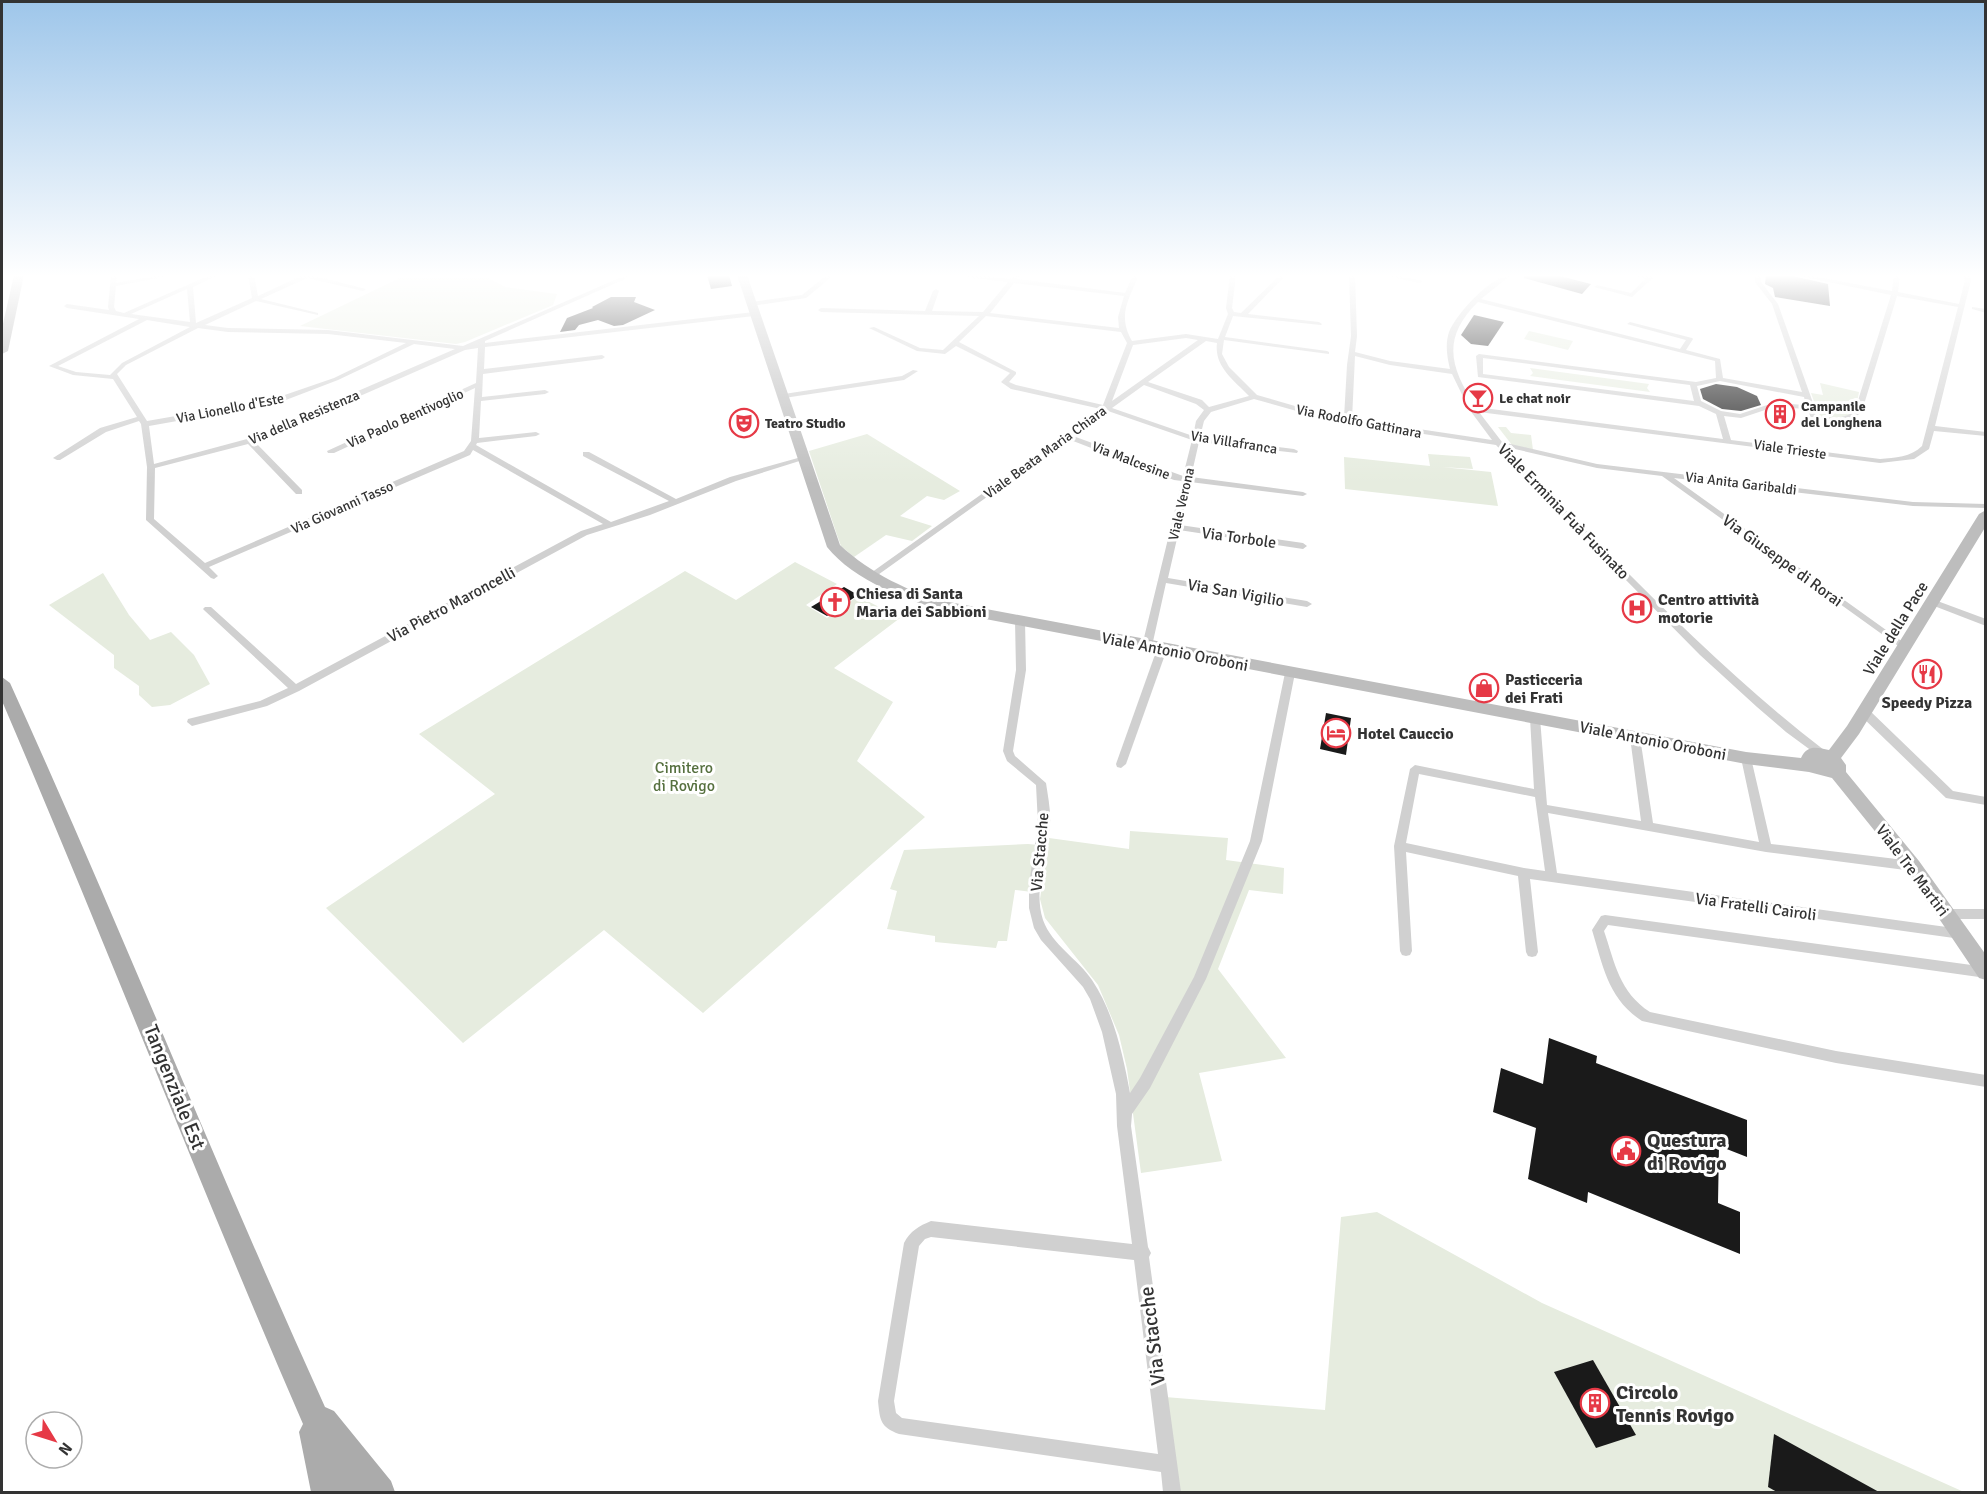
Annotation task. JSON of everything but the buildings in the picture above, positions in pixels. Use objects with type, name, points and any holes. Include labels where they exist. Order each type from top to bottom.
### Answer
[{"type":"main road","name":"Tangenziale Est","points":[[2,682],[348,1492]]},
{"type":"main road","points":[[306,1398],[326,1492]]},
{"type":"main road","points":[[306,1398],[380,1492]]},
{"type":"street","points":[[94,345],[52,366],[76,373],[113,377]]},
{"type":"street","points":[[158,345],[114,371],[113,377],[143,421],[151,467],[150,520],[214,576]]},
{"type":"street","name":"Via Lionello d'Este","points":[[57,458],[102,430],[143,421],[282,399],[336,379],[409,345]]},
{"type":"street","points":[[430,345],[480,348],[501,345]]},
{"type":"street","name":"Via della Resistenza","points":[[151,467],[250,441],[471,345]]},
{"type":"street","points":[[483,345],[480,348],[479,399],[474,444],[610,525]]},
{"type":"street","name":"Viale Antonio Oroboni","points":[[766,345],[834,547],[851,563],[925,601],[1290,673],[1746,758],[1825,762]]},
{"type":"street","points":[[908,345],[933,353],[945,352],[954,345]]},
{"type":"street","name":"Via Villafranca","points":[[959,345],[1014,373],[1005,382],[1006,384],[1106,408],[1196,439],[1294,451]]},
{"type":"street","points":[[1106,408],[1129,345]]},
{"type":"street","name":"Viale Beata Maria Chiara","points":[[872,575],[1196,345]]},
{"type":"street","name":"Via Rodolfo Gattinara","points":[[1220,345],[1219,354],[1226,368],[1254,397],[1304,412],[1348,421],[1498,443]]},
{"type":"street","points":[[1264,345],[1327,353]]},
{"type":"street","points":[[1348,421],[1353,345]]},
{"type":"street","name":"Viale Erminia Fuà Fusinato","points":[[1451,345],[1454,372],[1473,409],[1498,443],[1663,613],[1761,706],[1825,762]]},
{"type":"street","points":[[1658,345],[1718,360],[1720,379]]},
{"type":"street","points":[[1682,351],[1686,345]]},
{"type":"street","points":[[1789,345],[1815,419],[1835,421],[1850,418],[1858,411],[1879,345]]},
{"type":"street","name":"Viale Trieste","points":[[1473,409],[1889,460],[1912,457],[1923,451],[1951,345]]},
{"type":"street","points":[[1353,354],[1390,363],[1454,372]]},
{"type":"street","points":[[1479,356],[1693,383],[1698,404],[1675,401],[1480,375],[1479,356]]},
{"type":"street","points":[[1480,356],[1520,362]]},
{"type":"street","points":[[479,372],[603,357]]},
{"type":"street","points":[[784,396],[904,378],[915,371]]},
{"type":"street","points":[[1480,375],[1521,380]]},
{"type":"street","points":[[1694,386],[1720,379],[1805,395]]},
{"type":"street","points":[[1142,382],[1199,402],[1208,410],[1254,397]]},
{"type":"street","name":"Via Paolo Bentivoglio","points":[[331,451],[479,384]]},
{"type":"street","points":[[479,399],[545,392]]},
{"type":"street","points":[[1699,403],[1719,413],[1741,416],[1773,405],[1810,407]]},
{"type":"street","name":"Viale Verona","points":[[1121,764],[1155,647],[1164,580],[1200,421],[1208,410]]},
{"type":"street","points":[[1719,413],[1728,441]]},
{"type":"street","points":[[1932,424],[1986,428]]},
{"type":"street","points":[[1932,424],[1986,434]]},
{"type":"street","name":"Via Giovanni Tasso","points":[[203,567],[467,453],[474,444],[536,434]]},
{"type":"street","name":"Via Malcesine","points":[[1067,436],[1177,478],[1303,494]]},
{"type":"street","points":[[250,441],[299,492]]},
{"type":"street","name":"Via Anita Garibaldi","points":[[1498,443],[1597,466],[1914,504],[1986,506]]},
{"type":"street","points":[[586,454],[676,502]]},
{"type":"street","name":"Via Pietro Maroncelli","points":[[192,722],[263,704],[295,689],[566,542],[733,479],[805,458]]},
{"type":"street","name":"Via Giuseppe di Rorai","points":[[1662,473],[1904,647]]},
{"type":"street","name":"Viale della Pace","points":[[1825,762],[1864,712],[1986,514]]},
{"type":"street","name":"Via Torbole","points":[[1176,527],[1303,546]]},
{"type":"street","name":"Via San Vigilio","points":[[1164,580],[1308,604]]},
{"type":"street","points":[[1932,602],[1986,623]]},
{"type":"street","points":[[208,609],[295,689]]},
{"type":"street","name":"Via Stacche","points":[[1020,621],[1021,670],[1008,751],[1011,759],[1041,783],[1044,821],[1035,892],[1036,918],[1042,931],[1099,1000],[1127,1109],[1124,1126],[1143,1253],[1172,1492]]},
{"type":"street","points":[[1127,1109],[1145,1083],[1200,979],[1256,841],[1290,673]]},
{"type":"street","points":[[1864,712],[1896,740],[1950,795],[1986,801]]},
{"type":"street","points":[[1535,718],[1540,794],[1552,877]]},
{"type":"street","points":[[1635,737],[1648,828]]},
{"type":"street","points":[[1746,758],[1766,848]]},
{"type":"street","name":"Viale Tre Martiri","points":[[1825,762],[1913,866],[1986,972]]},
{"type":"street","points":[[1406,951],[1400,846],[1415,769],[1540,794]]},
{"type":"street","points":[[1542,808],[1766,848],[1913,866]]},
{"type":"street","name":"Via Fratelli Cairoli","points":[[1400,846],[1524,873],[1961,934]]},
{"type":"street","points":[[1524,873],[1532,952]]},
{"type":"street","points":[[1946,914],[1986,914]]},
{"type":"street","points":[[1986,972],[1605,920],[1598,930],[1621,998],[1636,1012],[1647,1017],[1836,1057],[1986,1081]]},
{"type":"street","points":[[1143,1253],[931,1229],[920,1234],[912,1243],[886,1401],[888,1418],[899,1426],[1168,1464]]},
{"type":"green space","points":[[1547,345],[1571,345],[1568,350]]},
{"type":"green space","points":[[1530,368],[1649,384],[1647,388],[1650,392],[1530,376],[1533,373]]},
{"type":"green space","points":[[1820,383],[1859,392],[1855,407],[1847,416],[1820,418],[1811,393],[1823,395]]},
{"type":"green space","points":[[1498,427],[1506,427],[1511,433],[1531,435],[1533,450],[1512,445]]},
{"type":"green space","points":[[867,434],[960,491],[944,500],[927,496],[900,516],[932,526],[912,541],[886,535],[854,557],[841,546],[809,451]]},
{"type":"green space","points":[[1428,454],[1470,457],[1473,469],[1442,467],[1491,472],[1498,506],[1345,489],[1344,457],[1430,466]]},
{"type":"green space","name":"Cimitero di Rovigo","points":[[795,562],[837,584],[806,605],[827,618],[858,596],[900,618],[834,668],[893,702],[857,761],[925,817],[703,1013],[604,930],[463,1043],[326,908],[495,794],[419,734],[685,571],[736,600]]},
{"type":"green space","points":[[103,573],[129,615],[150,640],[171,632],[194,655],[210,684],[170,705],[152,707],[139,695],[139,686],[114,668],[114,655],[49,605]]},
{"type":"green space","points":[[1130,831],[1228,838],[1226,860],[1284,868],[1283,894],[1249,890],[1218,969],[1286,1058],[1199,1073],[1222,1161],[1141,1173],[1127,1069],[1119,1035],[1098,985],[1045,918],[1040,899],[1049,838],[1129,849]]},
{"type":"green space","points":[[1038,845],[1032,892],[1015,890],[1007,941],[998,941],[996,948],[935,942],[935,936],[887,929],[897,891],[890,889],[904,850]]},
{"type":"green space","points":[[1377,1212],[1542,1303],[1964,1492],[1179,1492],[1165,1397],[1325,1410],[1341,1217]]},
{"type":"place","name":"Le chat noir","points":[[1478,398]]},
{"type":"place","name":"Campanile del Longhena","points":[[1780,414]]},
{"type":"place","name":"Teatro Studio","points":[[744,423]]},
{"type":"place","name":"Chiesa di Santa Maria dei Sabbioni","points":[[835,602]]},
{"type":"place","name":"Centro attività motorie","points":[[1637,608]]},
{"type":"place","name":"Speedy Pizza","points":[[1927,674]]},
{"type":"place","name":"Pasticceria dei Frati","points":[[1484,688]]},
{"type":"place","name":"Hotel Cauccio","points":[[1336,733]]},
{"type":"place","name":"Questura di Rovigo","points":[[1626,1151]]},
{"type":"place","name":"Circolo Tennis Rovigo","points":[[1595,1403]]}]
